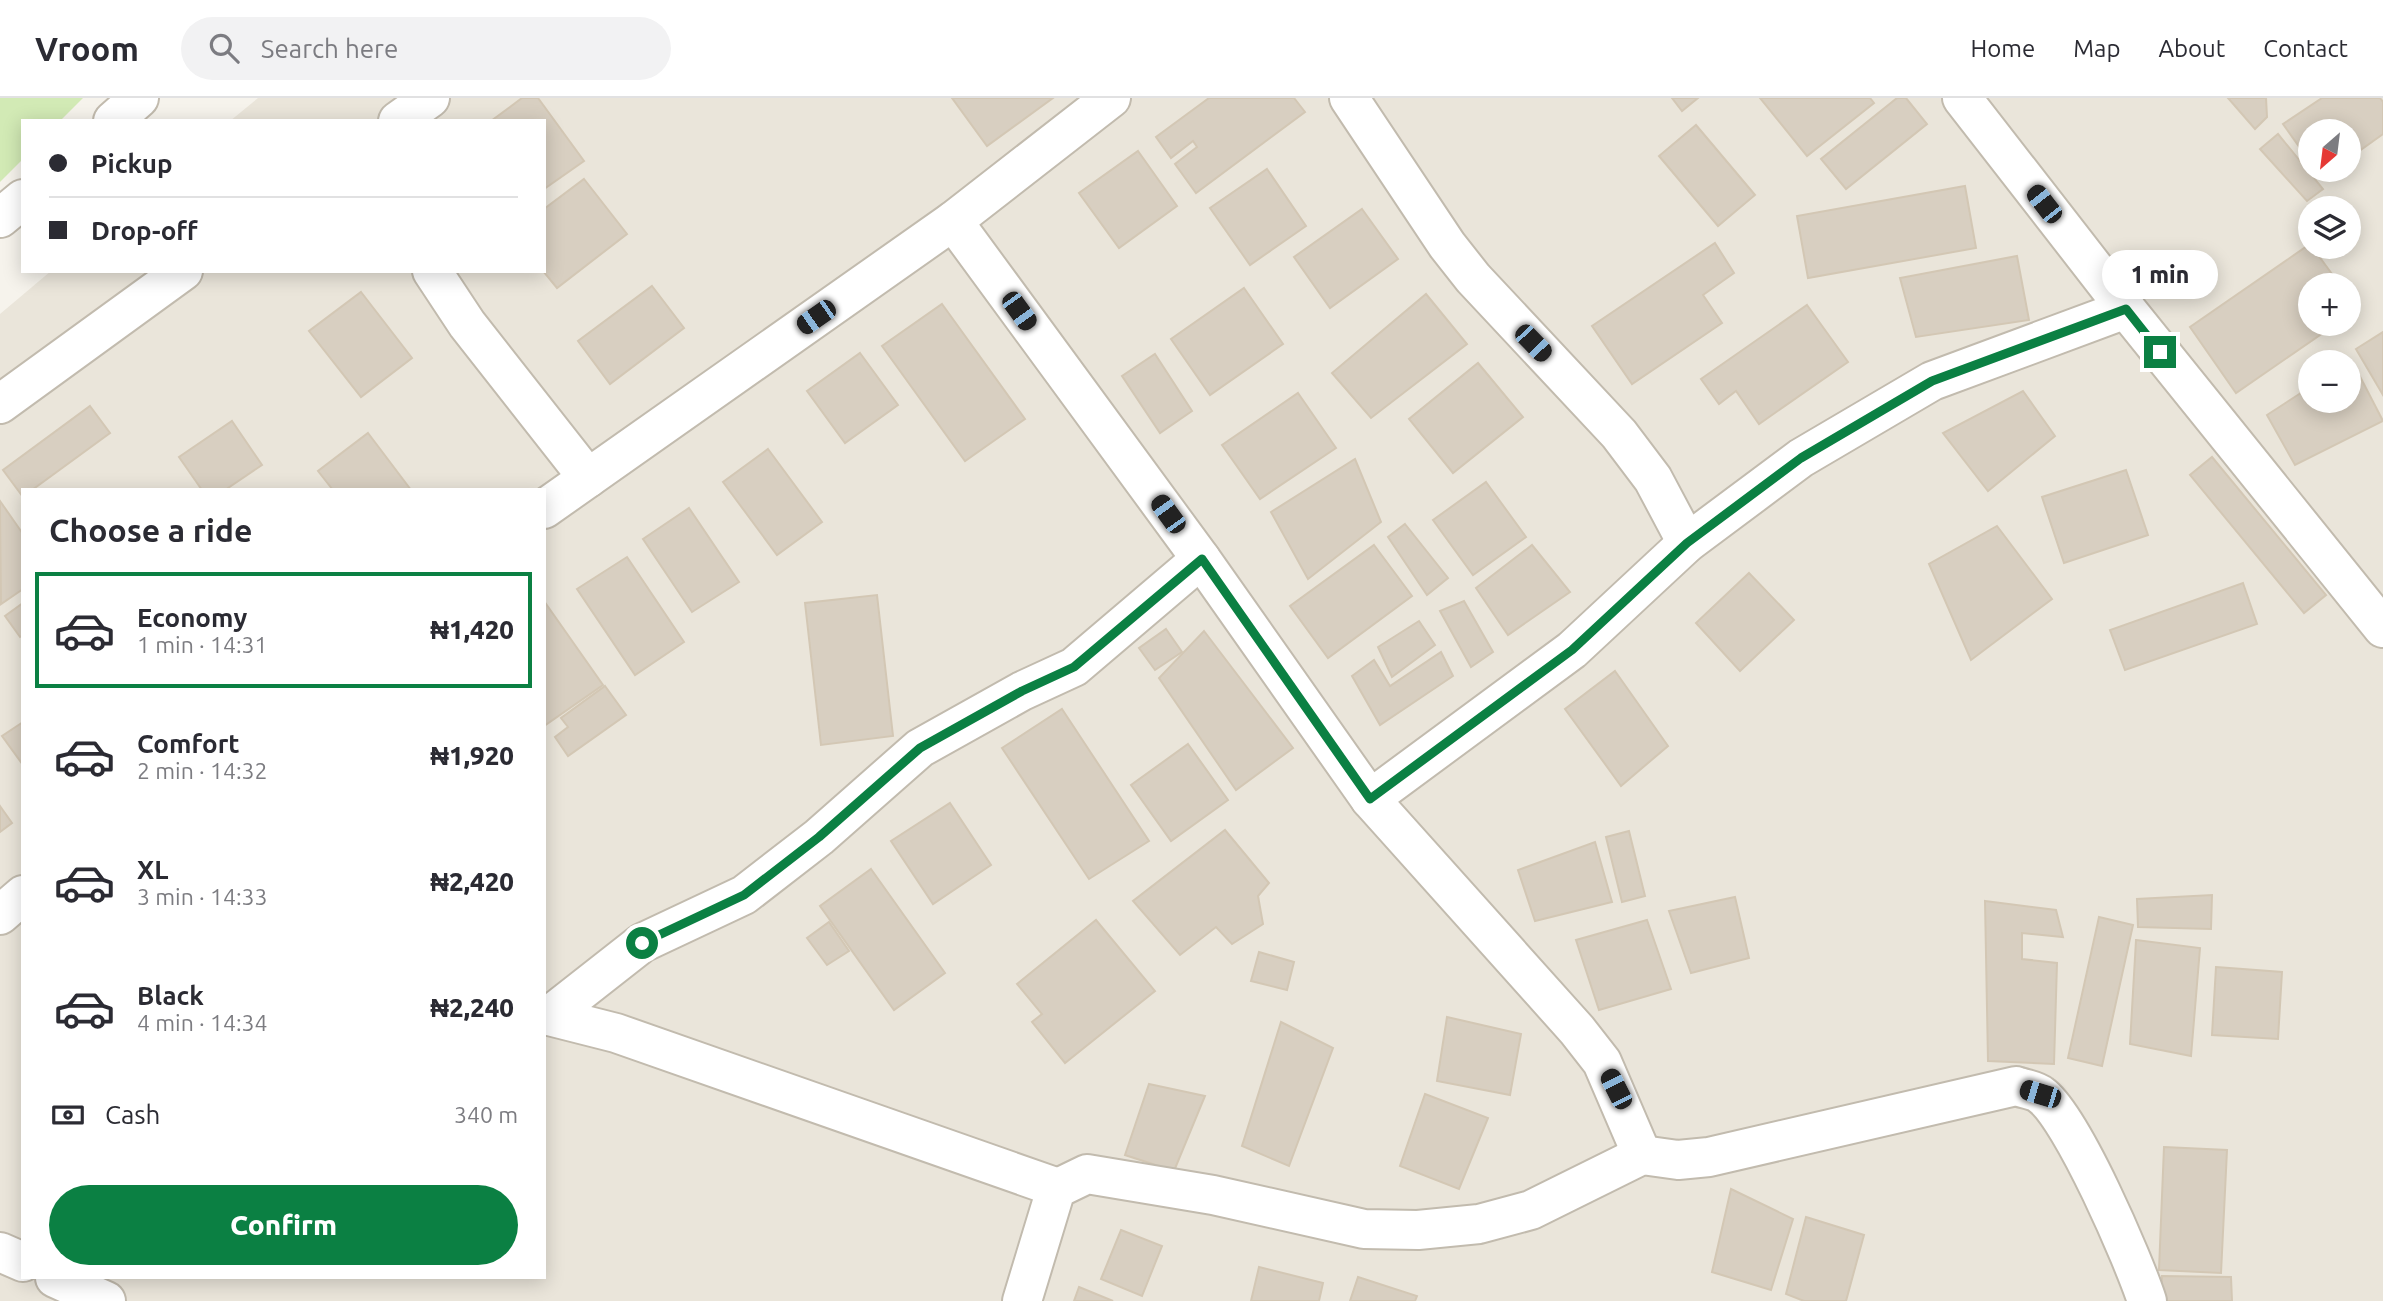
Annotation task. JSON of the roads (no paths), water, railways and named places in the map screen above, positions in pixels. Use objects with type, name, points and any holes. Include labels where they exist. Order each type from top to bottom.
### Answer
[{"type":"street","points":[[115,119],[139,98]]},
{"type":"street","points":[[401,119],[430,98]]},
{"type":"street","points":[[546,508],[953,221],[1111,98]]},
{"type":"street","points":[[1349,98],[1447,245],[1473,278],[1619,434],[1653,479],[1687,543]]},
{"type":"street","points":[[1962,98],[2126,309],[2383,628]]},
{"type":"street","points":[[0,219],[21,201]]},
{"type":"street","points":[[953,221],[1202,559],[1370,799],[1568,1020],[1602,1062],[1642,1155]]},
{"type":"street","points":[[0,404],[180,273]]},
{"type":"street","points":[[433,273],[467,324],[588,478]]},
{"type":"street","points":[[1370,799],[1572,650],[1687,543],[1801,458],[1932,381],[2126,309]]},
{"type":"street","points":[[546,1016],[642,943],[744,895],[819,837],[920,748],[1022,691],[1074,667],[1202,559]]},
{"type":"street","points":[[0,915],[21,897]]},
{"type":"street","points":[[546,1016],[616,1033],[1058,1188],[1087,1174],[1213,1195],[1364,1229],[1418,1230],[1479,1224],[1531,1210],[1642,1155],[1678,1160],[1709,1157],[2016,1086],[2040,1094],[2062,1117],[2135,1265],[2147,1301]]},
{"type":"street","points":[[1022,1301],[1058,1188]]},
{"type":"street","points":[[0,1252],[21,1261]]},
{"type":"street","points":[[57,1279],[106,1301]]}]
